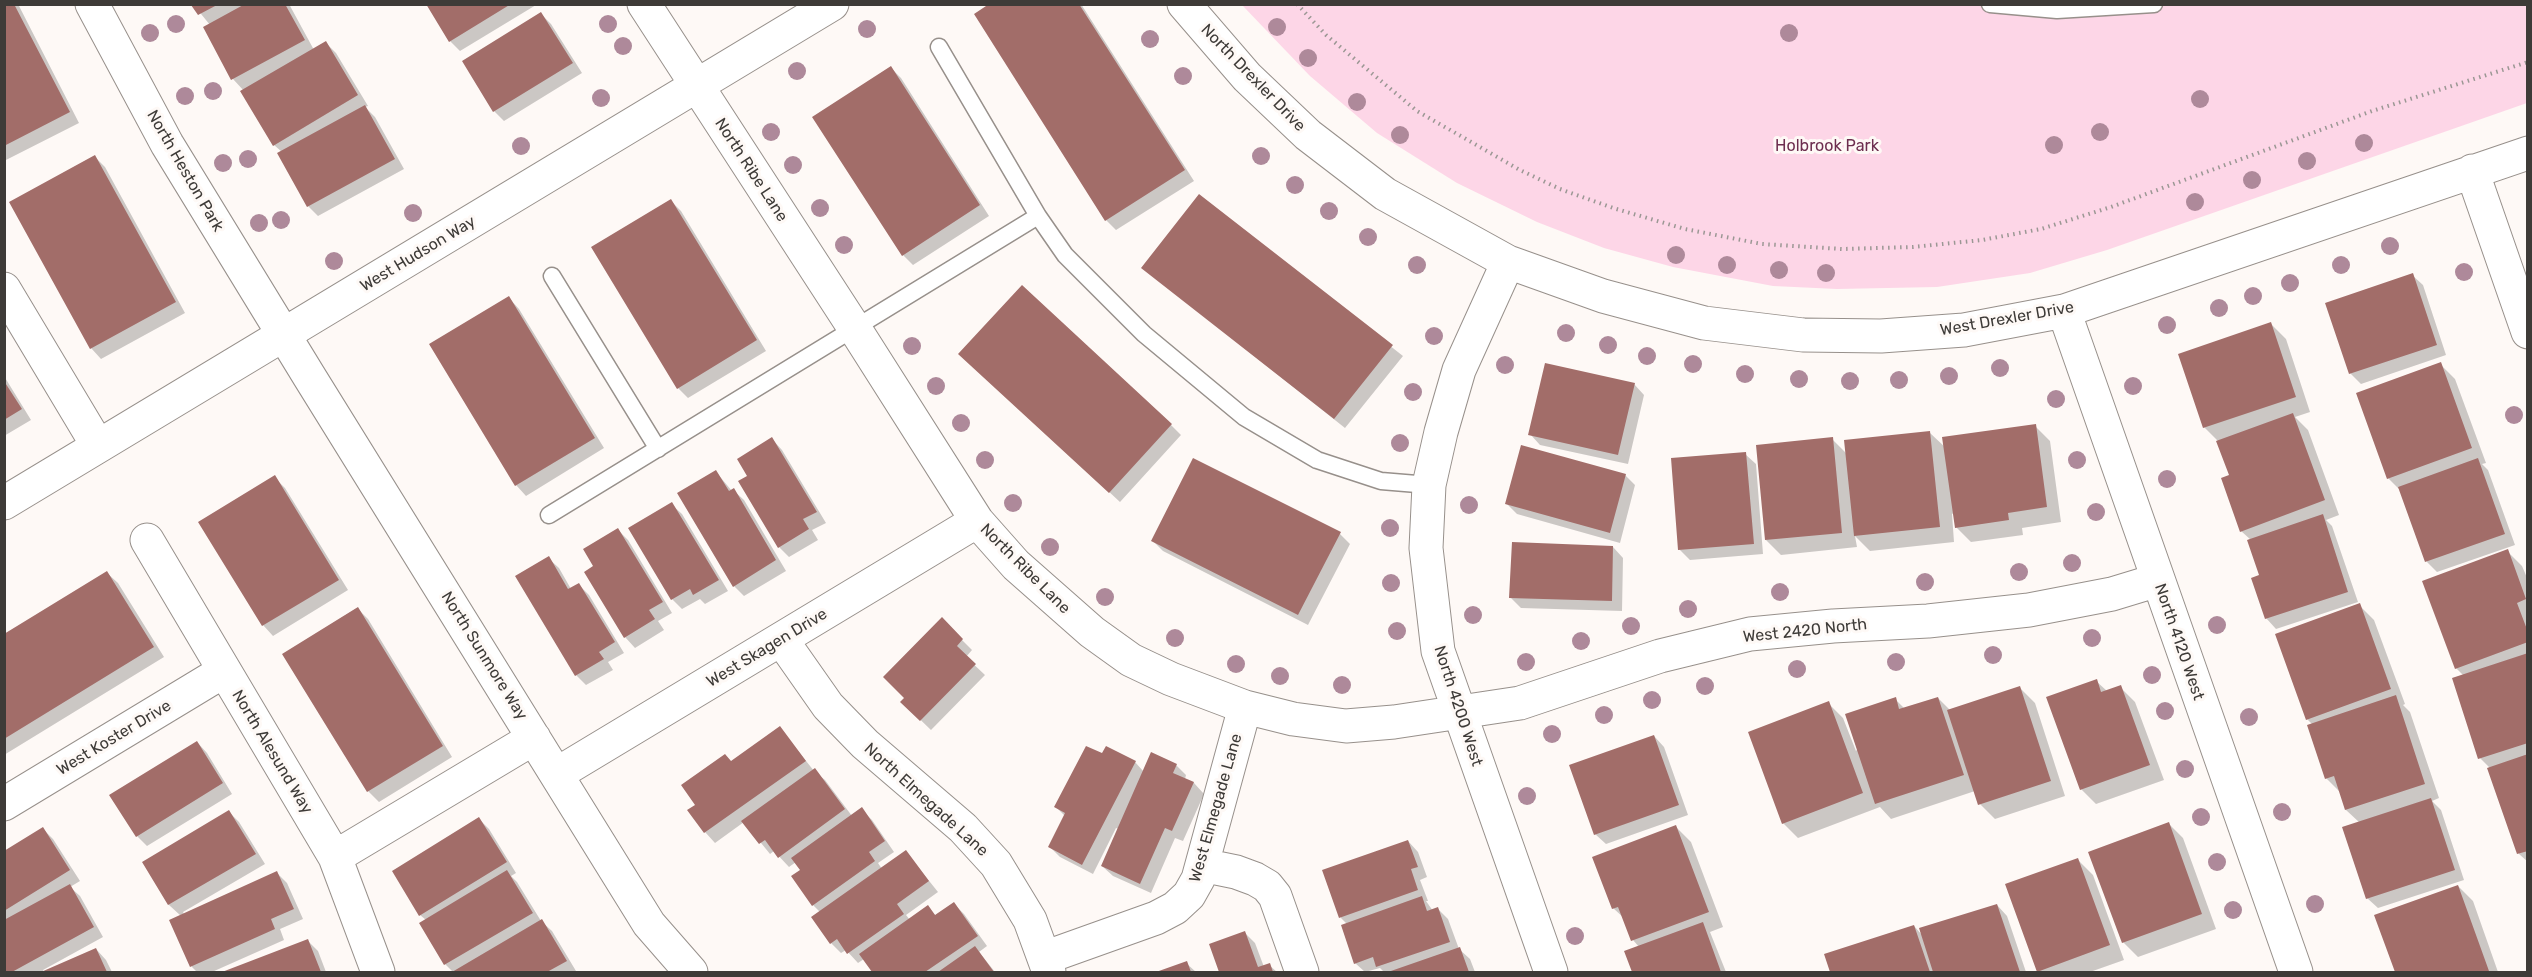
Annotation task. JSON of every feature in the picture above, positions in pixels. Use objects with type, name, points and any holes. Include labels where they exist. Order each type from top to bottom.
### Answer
[{"type":"street","name":"North Heston Park","points":[[92,4],[167,144],[284,335]]},
{"type":"street","name":"North Ribe Lane","points":[[644,4],[977,521],[1016,565],[1057,603],[1131,660],[1171,679],[1245,707],[1293,719],[1346,726],[1394,722],[1459,712]]},
{"type":"street","name":"West Hudson Way","points":[[4,503],[832,4]]},
{"type":"street","name":"North Drexler Drive","points":[[1184,4],[1247,77],[1308,135],[1384,194],[1508,262]]},
{"type":"street","name":"West Drexler Drive","points":[[1508,262],[1603,296],[1704,323],[1803,335],[1881,336],[1964,330],[2064,311],[2528,153]]},
{"type":"street","points":[[2472,171],[2528,332]]},
{"type":"street","name":"North 4200 West","points":[[1508,262],[1459,370],[1441,432],[1429,485],[1426,548],[1438,651],[1551,972]]},
{"type":"street","points":[[4,289],[98,446]]},
{"type":"street","name":"North 4120 West","points":[[2064,311],[2295,972]]},
{"type":"street","name":"North Sunmore Way","points":[[284,335],[650,924],[690,972]]},
{"type":"street","name":"West Skagen Drive","points":[[556,774],[977,521]]},
{"type":"street","name":"North Alesund Way","points":[[147,540],[335,857],[378,972]]},
{"type":"street","name":"West 2420 North","points":[[1459,712],[1520,703],[1660,656],[1750,634],[1833,626],[1928,621],[2030,610],[2112,594],[2158,580]]},
{"type":"street","name":"North Elmegade Lane","points":[[781,639],[828,706],[865,744],[963,828],[996,864],[1030,920],[1047,965]]},
{"type":"street","name":"West Koster Drive","points":[[4,804],[224,671]]},
{"type":"street","name":"West Elmegade Lane","points":[[1047,965],[1156,918],[1175,908],[1189,895],[1198,879],[1245,707]]},
{"type":"street","points":[[335,857],[534,738]]},
{"type":"street","points":[[1202,865],[1236,872],[1268,886],[1275,896],[1302,972]]},
{"type":"lane","points":[[1990,4],[2057,10],[2154,4]]},
{"type":"lane","points":[[939,47],[1038,216],[1065,255],[1144,334],[1244,417],[1317,460],[1381,481],[1429,485]]},
{"type":"lane","points":[[549,515],[1038,216]]},
{"type":"lane","points":[[552,276],[658,450]]},
{"type":"path","points":[[1297,4],[1326,35],[1417,111],[1492,155],[1560,189],[1613,208],[1685,229],[1762,244],[1842,249],[1913,247],[1982,240],[2042,229],[2111,207],[2339,122],[2528,62]]},
{"type":"green space","name":"Holbrook Park","points":[[1242,5],[2527,5],[2527,103],[2107,250],[2030,273],[1937,287],[1837,289],[1773,286],[1673,267],[1604,248],[1537,222],[1457,183],[1377,133],[1310,76]]},
{"type":"building","points":[[4,4],[14,4],[70,112],[4,146]]},
{"type":"building","points":[[245,4],[285,4],[305,40],[231,80],[203,27]]},
{"type":"building","points":[[426,4],[511,4],[449,42]]},
{"type":"building","points":[[989,4],[1079,4],[1185,170],[1105,221],[974,14]]},
{"type":"building","points":[[191,5],[217,5],[198,15]]},
{"type":"building","points":[[541,12],[573,63],[493,112],[462,61]]},
{"type":"building","points":[[326,41],[358,95],[273,146],[240,91]]},
{"type":"building","points":[[891,66],[980,205],[902,256],[812,117]]},
{"type":"building","points":[[365,105],[395,159],[307,207],[277,153]]},
{"type":"building","points":[[95,155],[176,302],[90,349],[9,202]]},
{"type":"building","points":[[1199,194],[1393,345],[1334,419],[1141,268]]},
{"type":"building","points":[[671,199],[757,340],[677,389],[591,247]]},
{"type":"building","points":[[2413,273],[2437,345],[2349,374],[2325,303]]},
{"type":"building","points":[[1022,285],[1172,424],[1109,493],[958,354]]},
{"type":"building","points":[[509,296],[595,438],[515,486],[429,344]]},
{"type":"building","points":[[2271,322],[2296,397],[2203,428],[2178,354]]},
{"type":"building","points":[[2441,362],[2472,448],[2387,479],[2356,393]]},
{"type":"building","points":[[1545,363],[1635,383],[1618,455],[1528,435]]},
{"type":"building","points":[[4,381],[22,409],[4,420]]},
{"type":"building","points":[[2293,413],[2325,500],[2240,532],[2221,478],[2229,475],[2216,441]]},
{"type":"building","points":[[2036,424],[2047,507],[2008,513],[2009,520],[1955,528],[1942,437]]},
{"type":"building","points":[[1930,431],[1940,527],[1854,536],[1844,440]]},
{"type":"building","points":[[772,437],[817,512],[803,519],[809,529],[778,548],[738,481],[747,476],[737,459]]},
{"type":"building","points":[[1833,437],[1842,533],[1765,540],[1756,445]]},
{"type":"building","points":[[1521,445],[1626,474],[1610,533],[1505,504]]},
{"type":"building","points":[[1746,452],[1754,544],[1678,550],[1671,458]]},
{"type":"building","points":[[1193,458],[1341,532],[1298,615],[1151,541]]},
{"type":"building","points":[[2478,458],[2505,534],[2425,562],[2398,487]]},
{"type":"building","points":[[716,470],[729,491],[734,488],[776,560],[733,587],[677,493]]},
{"type":"building","points":[[275,475],[339,580],[262,626],[198,522]]},
{"type":"building","points":[[672,502],[719,580],[693,595],[690,589],[671,600],[628,528]]},
{"type":"building","points":[[2323,514],[2348,592],[2265,619],[2251,578],[2259,575],[2247,540]]},
{"type":"building","points":[[618,528],[663,602],[649,610],[655,619],[624,638],[584,572],[593,566],[583,549]]},
{"type":"building","points":[[1512,542],[1613,546],[1612,601],[1509,598]]},
{"type":"building","points":[[2508,549],[2526,599],[2517,603],[2528,632],[2528,642],[2455,669],[2422,581]]},
{"type":"building","points":[[549,556],[568,589],[579,583],[615,642],[599,652],[604,659],[575,676],[515,576]]},
{"type":"building","points":[[107,571],[154,647],[4,739],[4,634]]},
{"type":"building","points":[[2360,603],[2391,689],[2306,720],[2275,634]]},
{"type":"building","points":[[358,607],[443,746],[367,792],[282,654]]},
{"type":"building","points":[[942,617],[963,639],[957,646],[976,664],[920,721],[900,702],[904,698],[883,677]]},
{"type":"building","points":[[2528,653],[2528,743],[2478,759],[2452,678]]},
{"type":"building","points":[[2097,679],[2101,692],[2121,685],[2150,765],[2080,790],[2046,697]]},
{"type":"building","points":[[2020,686],[2051,781],[1978,805],[1947,710]]},
{"type":"building","points":[[2396,695],[2425,784],[2345,810],[2334,776],[2325,779],[2307,725]]},
{"type":"building","points":[[1896,697],[1899,709],[1938,697],[1964,775],[1875,804],[1845,714]]},
{"type":"building","points":[[1829,701],[1863,793],[1782,824],[1748,732]]},
{"type":"building","points":[[780,726],[806,761],[704,833],[687,810],[695,805],[681,785],[725,754],[731,761]]},
{"type":"building","points":[[1654,735],[1679,805],[1594,835],[1569,765]]},
{"type":"building","points":[[197,741],[223,783],[136,837],[109,795]]},
{"type":"building","points":[[1086,746],[1102,753],[1106,746],[1136,761],[1082,865],[1048,847],[1065,813],[1054,807]]},
{"type":"building","points":[[1151,752],[1177,764],[1173,773],[1194,782],[1172,831],[1165,828],[1140,884],[1101,866]]},
{"type":"building","points":[[2528,754],[2528,851],[2517,854],[2487,768]]},
{"type":"building","points":[[815,768],[845,809],[778,858],[765,840],[759,844],[741,821]]},
{"type":"building","points":[[2431,798],[2455,870],[2366,899],[2342,827]]},
{"type":"building","points":[[862,807],[885,841],[869,852],[875,861],[812,906],[791,876],[800,870],[791,858]]},
{"type":"building","points":[[229,810],[256,854],[168,905],[142,862]]},
{"type":"building","points":[[479,817],[507,862],[419,916],[392,871]]},
{"type":"building","points":[[2169,822],[2202,914],[2122,943],[2088,852]]},
{"type":"building","points":[[1676,825],[1709,912],[1631,941],[1618,907],[1612,909],[1592,857]]},
{"type":"building","points":[[43,827],[70,870],[4,911],[4,851]]},
{"type":"building","points":[[1408,840],[1418,867],[1411,869],[1418,890],[1339,918],[1322,870]]},
{"type":"building","points":[[906,850],[929,881],[897,904],[904,914],[847,954],[837,939],[830,944],[811,917]]},
{"type":"building","points":[[2078,858],[2110,945],[2037,972],[2005,884]]},
{"type":"building","points":[[507,870],[533,913],[444,965],[419,923]]},
{"type":"building","points":[[277,871],[294,909],[271,919],[275,929],[190,967],[169,920]]},
{"type":"building","points":[[70,884],[94,927],[12,972],[4,972],[4,920]]},
{"type":"building","points":[[2458,885],[2489,971],[2395,972],[2374,915]]},
{"type":"building","points":[[1422,896],[1427,911],[1438,907],[1450,942],[1376,967],[1373,957],[1354,964],[1341,925]]},
{"type":"building","points":[[954,902],[978,936],[925,972],[872,972],[859,954],[928,905],[935,915]]},
{"type":"building","points":[[1997,904],[2020,972],[1933,972],[1919,928]]},
{"type":"building","points":[[542,919],[567,961],[547,972],[452,972]]},
{"type":"building","points":[[1703,922],[1721,972],[1632,972],[1624,951]]},
{"type":"building","points":[[1914,925],[1930,972],[1830,972],[1824,954]]},
{"type":"building","points":[[1245,931],[1258,967],[1270,963],[1273,972],[1219,972],[1209,944]]},
{"type":"building","points":[[308,939],[321,972],[222,972]]},
{"type":"building","points":[[975,946],[994,972],[938,972]]},
{"type":"building","points":[[1460,947],[1469,972],[1388,972]]},
{"type":"building","points":[[96,948],[107,972],[41,972]]},
{"type":"building","points":[[1187,961],[1191,972],[1156,972]]}]
